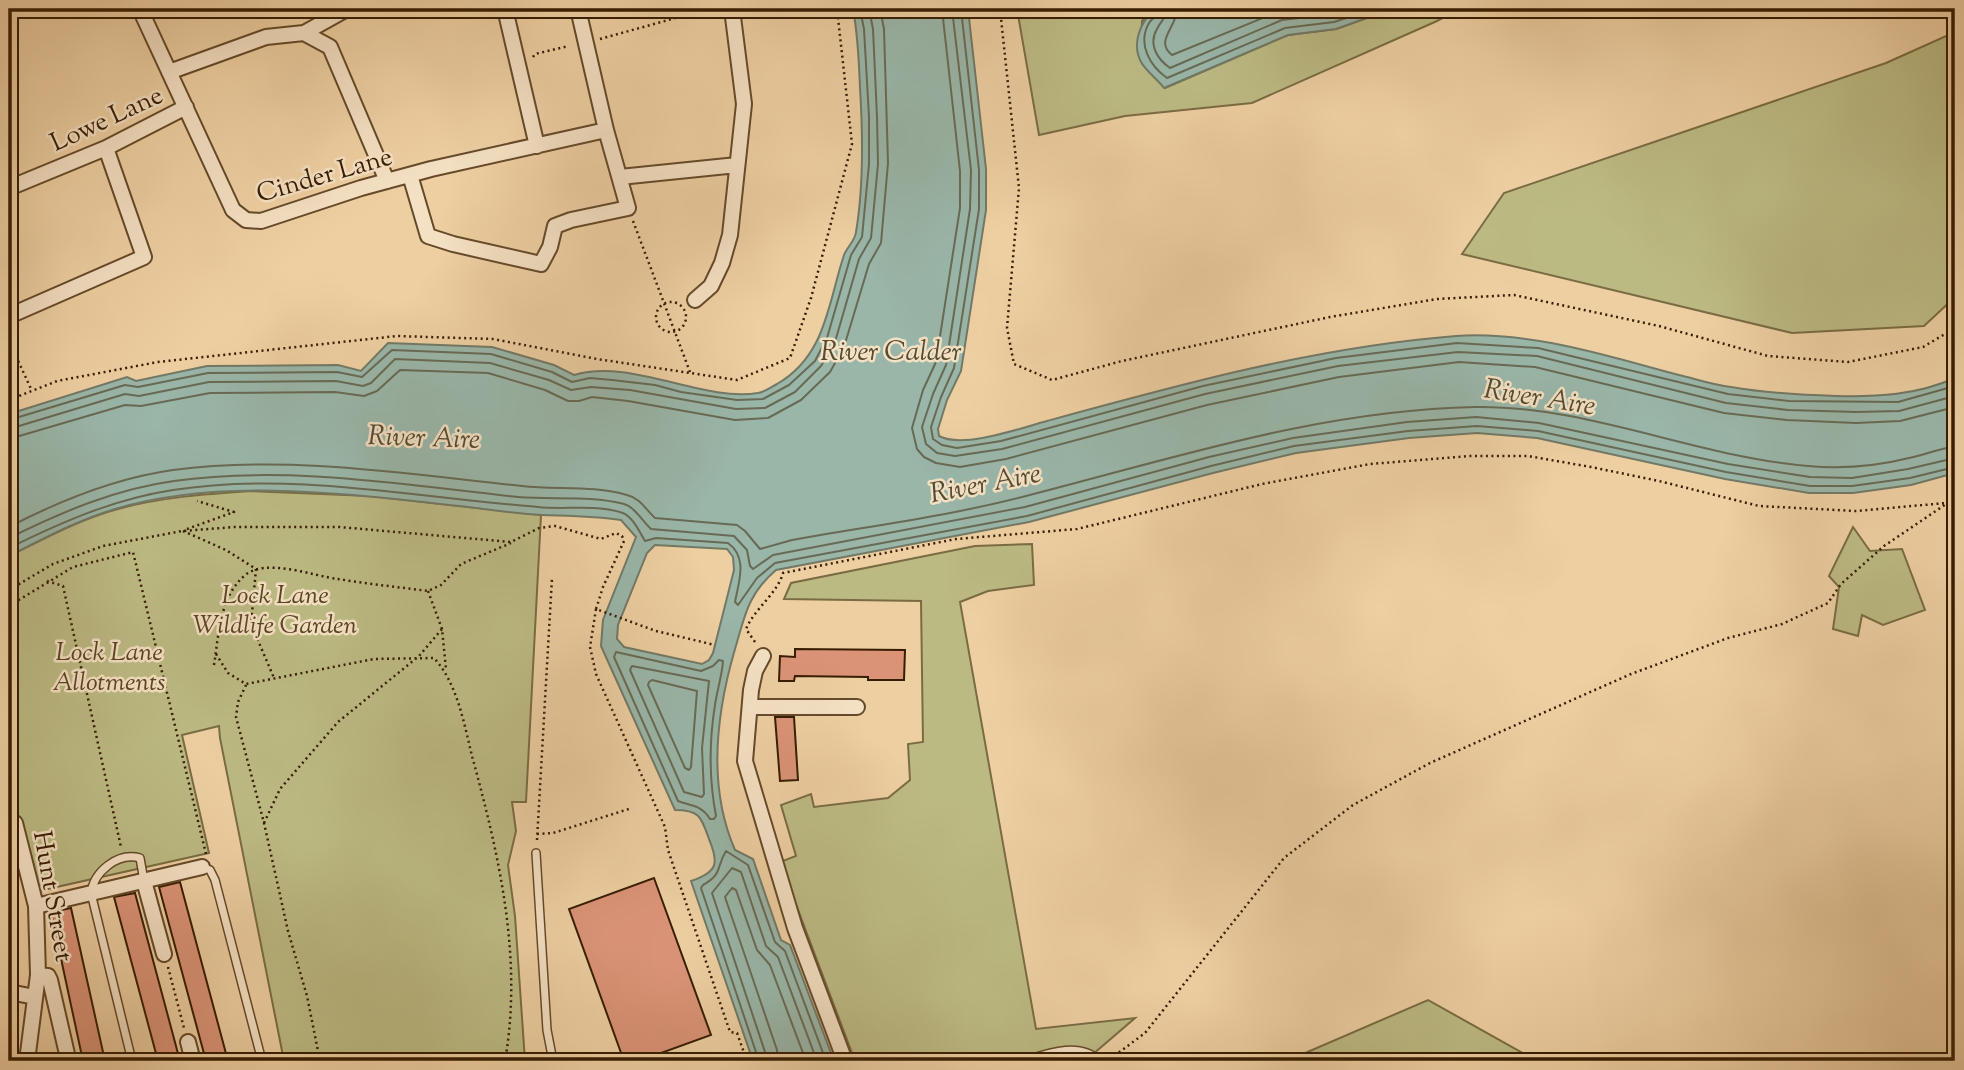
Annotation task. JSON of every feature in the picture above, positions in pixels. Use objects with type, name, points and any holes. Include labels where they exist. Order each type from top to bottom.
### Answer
[{"type":"street","name":"Cinder Lane","points":[[140,9],[233,210],[246,220],[261,221],[387,181],[606,131]]},
{"type":"street","points":[[169,72],[266,37],[303,33],[347,9]]},
{"type":"street","points":[[505,9],[537,146]]},
{"type":"street","points":[[410,175],[428,236],[541,264],[550,247],[555,226],[628,208],[606,131],[578,9]]},
{"type":"street","points":[[695,300],[711,286],[722,263],[730,235],[744,104],[732,9]]},
{"type":"street","points":[[303,33],[330,47],[387,181]]},
{"type":"street","name":"Lowe Lane","points":[[9,188],[106,148],[186,107]]},
{"type":"street","points":[[9,316],[144,257],[106,148]]},
{"type":"street","points":[[620,177],[737,165]]},
{"type":"street","points":[[763,656],[755,671],[745,761],[795,928],[845,1061]]},
{"type":"street","points":[[750,707],[857,707]]},
{"type":"street","name":"Hunt Street","points":[[12,824],[36,906],[38,975],[48,976],[50,980],[67,1054]]},
{"type":"street","points":[[36,906],[206,868]]},
{"type":"street","points":[[144,881],[164,954]]},
{"type":"street","points":[[27,1061],[38,975]]},
{"type":"street","points":[[9,992],[35,997]]},
{"type":"street","points":[[188,1042],[193,1061]]},
{"type":"lane","points":[[536,853],[547,1030],[553,1061]]},
{"type":"lane","points":[[132,1061],[91,893],[92,882],[98,873],[116,861],[135,856],[140,858],[144,881]]},
{"type":"lane","points":[[206,868],[215,880],[261,1061]]},
{"type":"lane","points":[[1024,1061],[1047,1053],[1077,1050],[1099,1061]]},
{"type":"path","points":[[520,73],[535,54],[586,43],[708,9]]},
{"type":"path","points":[[1000,9],[1019,188],[1007,328],[1014,364],[1052,380],[1122,361],[1330,317],[1437,299],[1514,295],[1659,326],[1768,356],[1848,362],[1923,347],[1955,328]]},
{"type":"path","points":[[628,208],[691,373]]},
{"type":"path","points":[[665,304],[680,305],[685,313],[685,322],[676,331],[666,331],[657,320],[658,310],[665,304]]},
{"type":"path","points":[[9,400],[57,382],[158,362],[397,336],[465,338]]},
{"type":"path","points":[[9,341],[33,391]]},
{"type":"path","points":[[763,656],[746,629],[752,615],[781,582],[783,573],[956,539],[1077,529],[1262,484],[1370,464],[1470,456],[1528,456],[1659,481],[1759,506],[1856,511],[1945,503]]},
{"type":"path","points":[[1107,1061],[1145,1034],[1284,858],[1353,805],[1430,763],[1631,674],[1728,638],[1782,624],[1828,603],[1841,584],[1884,546],[1955,498]]},
{"type":"path","points":[[181,531],[234,512],[197,501]]},
{"type":"path","points":[[214,665],[222,609],[244,576],[256,569],[294,569],[334,579],[429,591],[441,585],[461,564],[539,528],[555,526],[601,539],[616,533],[622,536],[624,541],[596,609],[590,647],[596,674],[665,827],[668,850],[730,1032],[737,1033],[747,1061]]},
{"type":"path","points":[[9,590],[53,565],[103,546],[181,531],[340,527],[511,542]]},
{"type":"path","points":[[181,531],[226,550],[256,569]]},
{"type":"path","points":[[9,606],[73,567],[133,552],[206,868]]},
{"type":"path","points":[[256,569],[251,624],[274,677]]},
{"type":"path","points":[[536,853],[552,578]]},
{"type":"path","points":[[47,581],[63,586],[124,859]]},
{"type":"path","points":[[429,591],[442,629],[446,671],[464,723],[491,825],[509,927],[512,1003],[505,1061]]},
{"type":"path","points":[[596,609],[624,621],[715,645]]},
{"type":"path","points":[[264,822],[280,789],[338,722],[419,656],[442,629]]},
{"type":"path","points":[[216,654],[228,673],[246,684],[374,659],[419,656],[434,658],[446,671]]},
{"type":"path","points":[[246,684],[238,702],[236,717],[264,822],[288,931],[307,996],[320,1061]]},
{"type":"path","points":[[537,834],[553,833],[632,808]]},
{"type":"path","points":[[164,954],[188,1042]]},
{"type":"green space","points":[[1017,9],[1154,9],[1142,21],[1141,61],[1165,88],[1288,35],[1336,29],[1392,9],[1459,9],[1252,103],[1125,116],[1039,135]]},
{"type":"green space","points":[[1955,32],[1955,297],[1924,326],[1792,333],[1462,254],[1504,193],[1886,63]]},
{"type":"green space","points":[[251,491],[370,496],[541,515],[526,802],[512,802],[516,831],[508,865],[515,916],[525,1061],[284,1061],[219,726],[182,735],[209,853],[34,892],[9,825],[9,556],[76,524],[118,509],[168,499]]},
{"type":"green space","points":[[1853,527],[1870,551],[1902,549],[1925,610],[1883,625],[1862,615],[1858,636],[1833,629],[1839,587],[1829,576]]},
{"type":"green space","points":[[1032,544],[1034,585],[988,591],[960,602],[1036,1029],[1135,1018],[1085,1061],[855,1061],[780,862],[796,856],[781,805],[811,794],[814,807],[888,798],[910,780],[908,744],[923,742],[921,601],[784,599],[791,583],[975,546]]},
{"type":"green space","points":[[1428,1000],[1537,1061],[1289,1060]]},
{"type":"water","points":[[853,9],[968,9],[986,169],[986,210],[961,371],[947,400],[938,429],[939,436],[962,440],[992,436],[1199,381],[1301,358],[1404,341],[1484,335],[1569,346],[1711,383],[1770,392],[1836,396],[1882,395],[1926,388],[1955,378],[1955,473],[1911,485],[1853,493],[1809,493],[1725,479],[1537,438],[1477,433],[1409,438],[1296,453],[1029,522],[776,570],[753,597],[728,674],[717,750],[721,801],[735,850],[753,859],[781,940],[790,945],[834,1061],[753,1061],[691,881],[707,874],[714,866],[714,854],[704,825],[695,813],[675,810],[601,646],[603,620],[636,537],[621,520],[523,514],[425,502],[291,491],[201,493],[158,499],[101,513],[9,556],[9,414],[127,377],[136,381],[207,366],[338,365],[361,371],[388,343],[492,347],[554,365],[574,375],[596,371],[619,372],[714,392],[736,394],[766,391],[793,372],[816,344],[829,310],[844,255],[855,235],[862,178],[862,142]],"holes":[[[655,545],[727,549],[733,557],[734,570],[709,660],[702,664],[624,647],[617,639],[618,625],[647,553]]]},
{"type":"water","points":[[1154,9],[1392,9],[1336,29],[1288,35],[1164,88],[1143,65],[1137,48],[1142,26]]},
{"type":"building","points":[[795,649],[905,650],[904,680],[795,676],[794,681],[779,681],[780,656],[795,657]]},
{"type":"building","points":[[775,717],[794,717],[798,780],[780,781]]},
{"type":"building","points":[[654,878],[711,1035],[639,1061],[624,1061],[569,909]]},
{"type":"building","points":[[180,882],[228,1061],[206,1061],[159,887]]},
{"type":"building","points":[[135,893],[180,1061],[158,1061],[114,897]]},
{"type":"building","points":[[71,908],[105,1061],[83,1061],[51,912]]},
{"type":"water label","name":"River Calder","points":[[891,350]]},
{"type":"water label","name":"River Aire","points":[[1540,396]]},
{"type":"water label","name":"River Aire","points":[[424,436]]},
{"type":"water label","name":"River Aire","points":[[985,482]]},
{"type":"park label","name":"Lock Lane Wildlife Garden","points":[[275,609]]},
{"type":"park label","name":"Lock Lane Allotments","points":[[109,666]]}]
